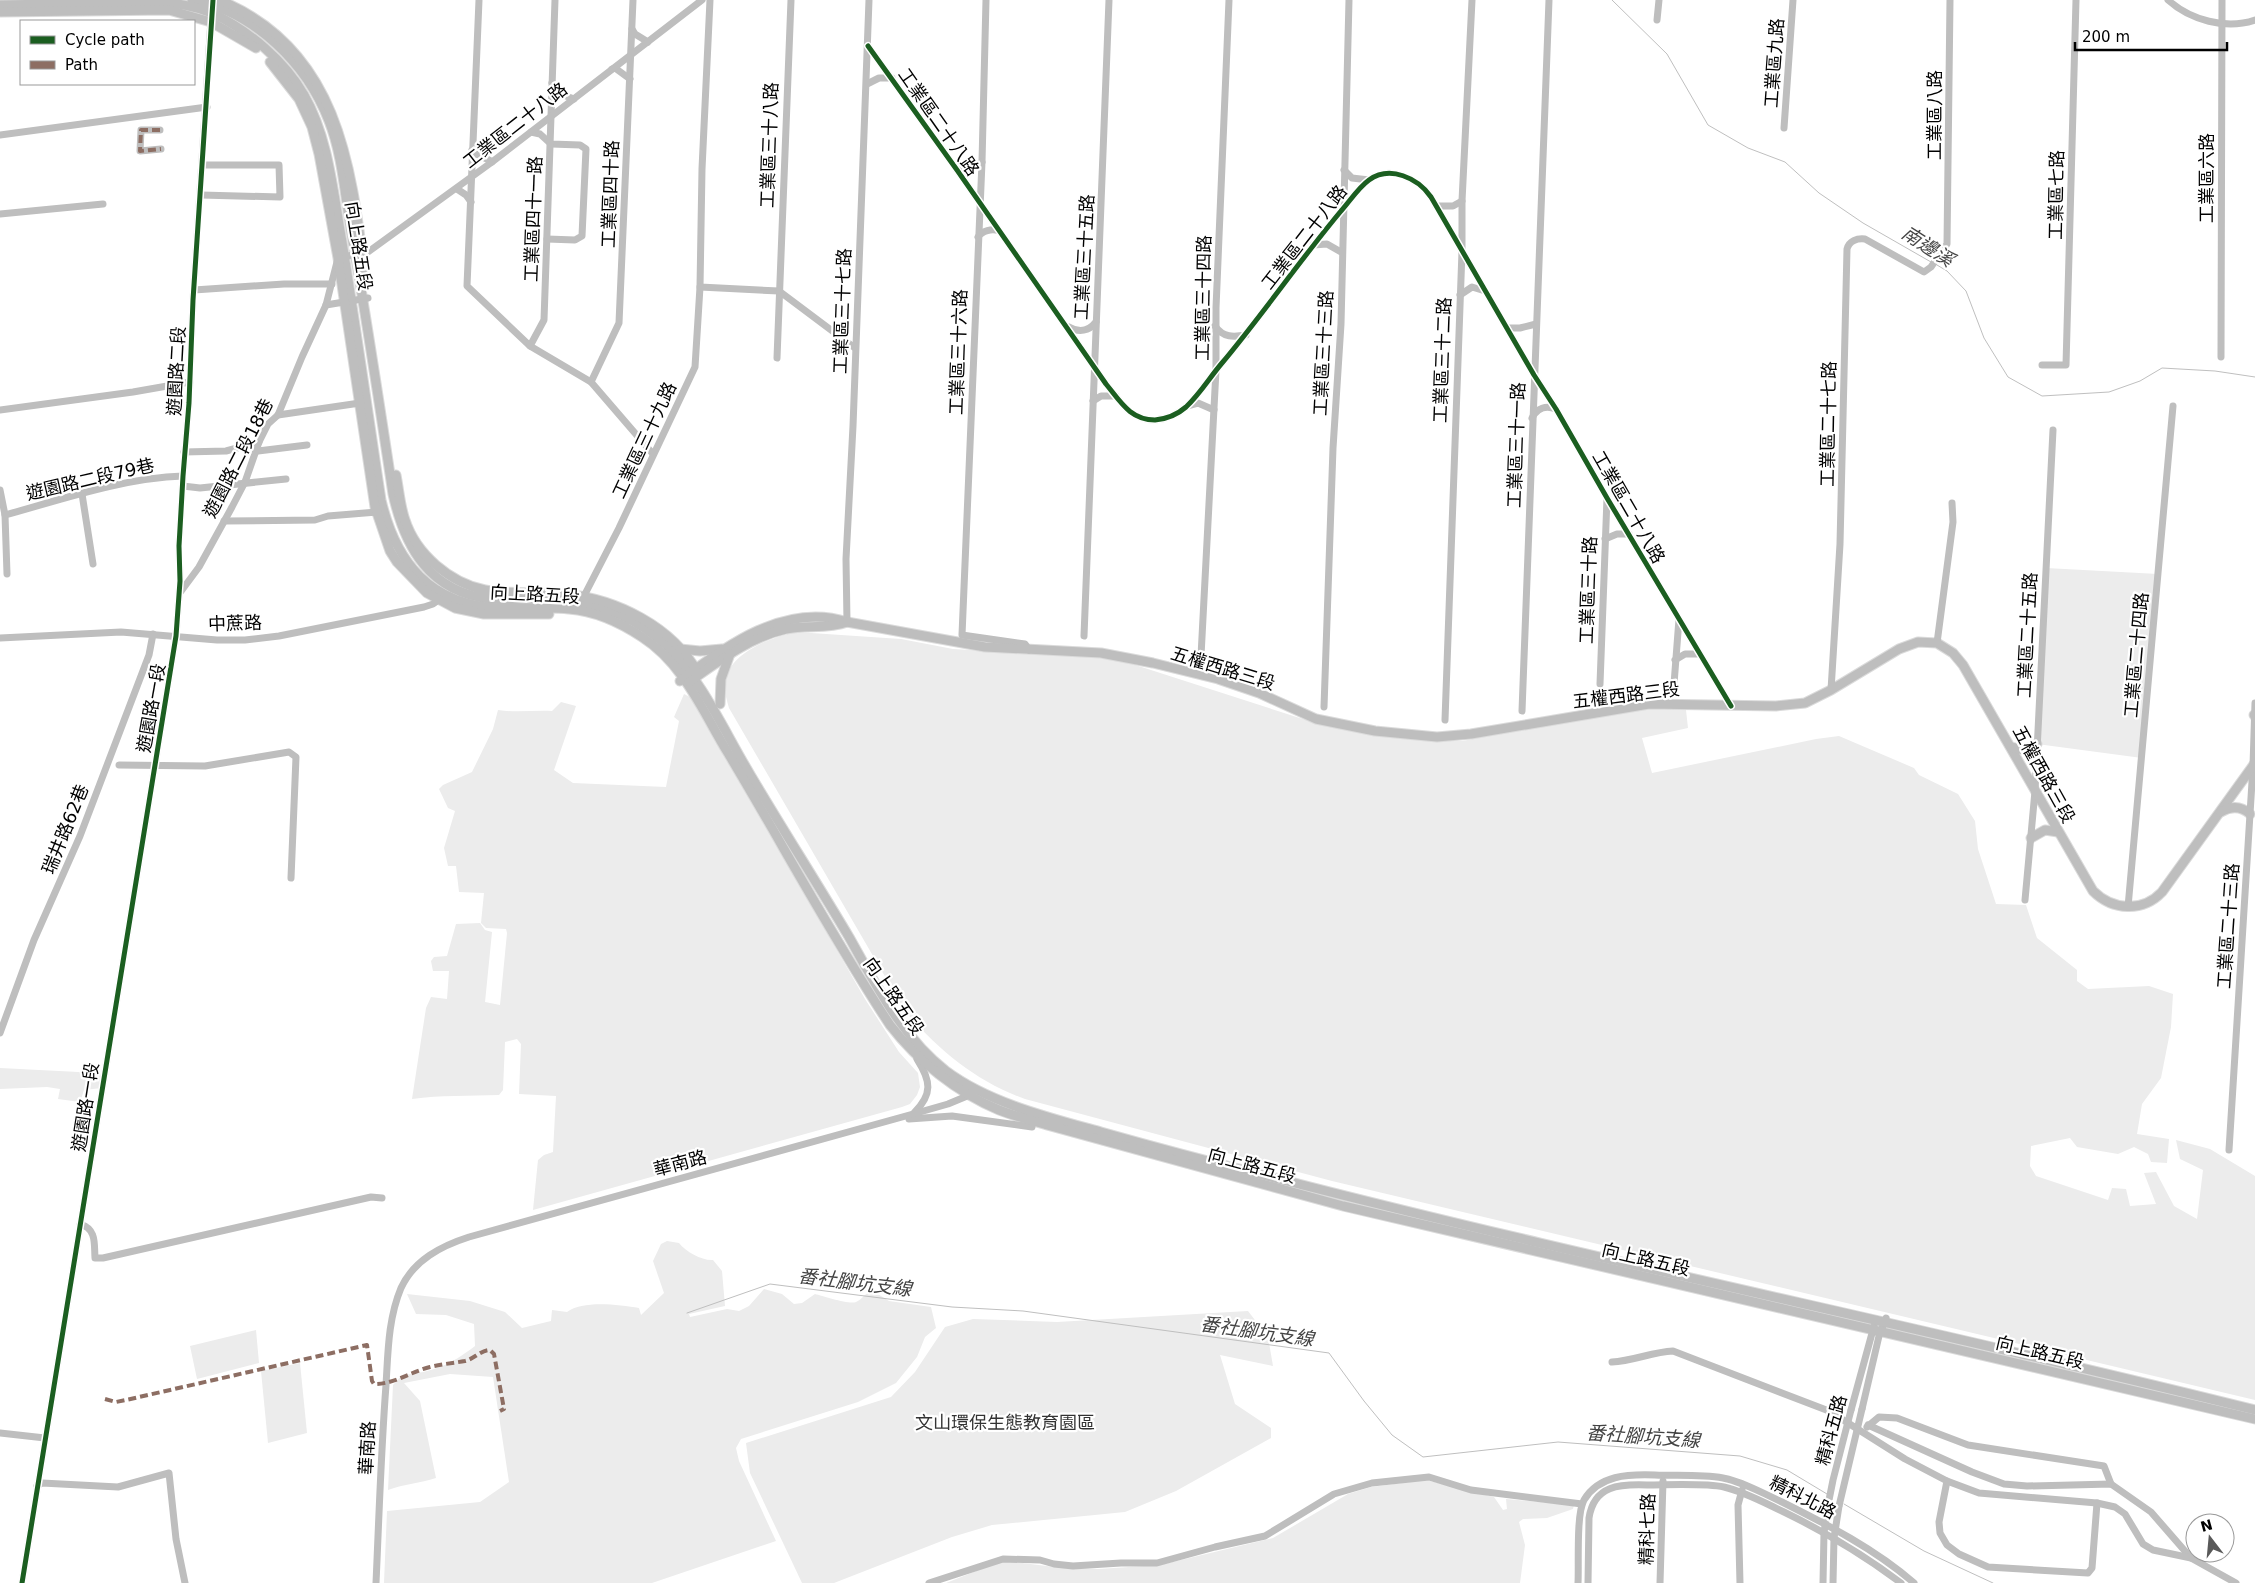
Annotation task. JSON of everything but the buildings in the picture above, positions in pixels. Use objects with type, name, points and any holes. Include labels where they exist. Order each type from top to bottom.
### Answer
[{"type":"main road","points":[[192,0],[213,8]]},
{"type":"main road","points":[[0,5],[157,2],[213,8]]},
{"type":"main road","points":[[0,12],[156,9],[189,14],[213,8]]},
{"type":"main road","name":"向上路五段","points":[[213,8],[248,22],[277,44],[293,61],[314,90],[329,121],[359,254],[399,520],[410,546],[421,561],[456,586],[497,599],[554,599],[596,605],[635,622],[651,632],[672,651],[810,871],[882,995],[909,1034],[946,1071],[1002,1100],[1048,1117],[1199,1159],[1344,1196],[2255,1410]]},
{"type":"main road","name":"向上路五段","points":[[213,8],[263,47],[286,70],[303,93],[312,110],[326,154],[348,301],[386,524],[397,548],[410,567],[442,599]]},
{"type":"main road","name":"向上路五段","points":[[348,301],[360,403],[377,512],[385,538],[397,562],[427,593],[442,599],[481,607],[570,609],[594,614],[620,624],[660,649],[689,678]]},
{"type":"main road","name":"向上路五段","points":[[456,586],[484,590],[584,596],[637,616],[659,630],[680,649],[689,678],[801,877],[890,1025],[903,1042],[944,1078],[970,1095],[999,1110],[1047,1125],[1343,1206],[1879,1323],[2255,1419]]},
{"type":"main road","name":"五權西路三段","points":[[689,678],[764,627],[785,621],[833,618],[967,645],[1101,653],[1152,663],[1259,693],[1316,719],[1406,735],[1437,737],[1471,734],[1649,704],[1693,703],[1731,706],[1794,705],[1805,703],[1831,690],[1909,644],[1918,642],[1937,643],[1953,653],[1963,666],[2094,892],[2109,903],[2128,907]]},
{"type":"main road","points":[[680,649],[727,651],[721,679],[720,704]]},
{"type":"main road","points":[[2011,747],[2024,750],[2037,744]]},
{"type":"main road","points":[[2128,907],[2146,903],[2158,896],[2254,765]]},
{"type":"main road","points":[[2221,812],[2233,807],[2240,808],[2250,814]]},
{"type":"main road","points":[[2032,838],[2045,830],[2058,832]]},
{"type":"street","points":[[479,0],[472,150],[472,204],[467,286],[530,346],[591,382],[653,454]]},
{"type":"street","name":"工業區四十一路","points":[[530,346],[544,320],[555,0]]},
{"type":"street","name":"工業區四十路","points":[[591,382],[619,323],[632,0]]},
{"type":"street","name":"工業區二十八路","points":[[341,257],[368,252],[457,189],[702,0]]},
{"type":"street","name":"工業區三十九路","points":[[584,596],[619,528],[695,367],[700,287],[702,168],[710,0]]},
{"type":"street","name":"工業區三十八路","points":[[777,358],[791,0]]},
{"type":"street","name":"工業區三十七路","points":[[847,622],[846,559],[853,426],[869,0]]},
{"type":"street","name":"工業區三十六路","points":[[986,0],[982,162],[962,635],[1011,640],[1025,644],[1029,650]]},
{"type":"street","name":"工業區三十五路","points":[[1084,636],[1093,365],[1109,0]]},
{"type":"street","name":"工業區三十四路","points":[[1201,656],[1216,370],[1215,326],[1229,0]]},
{"type":"street","name":"工業區三十三路","points":[[1324,707],[1333,448],[1341,324],[1341,252],[1349,0]]},
{"type":"street","name":"工業區三十二路","points":[[1446,720],[1462,250],[1462,201],[1472,0]]},
{"type":"street","name":"工業區三十一路","points":[[1522,711],[1549,0]]},
{"type":"street","points":[[1657,20],[1659,0]]},
{"type":"street","name":"工業區九路","points":[[1784,128],[1793,0]]},
{"type":"street","name":"工業區八路","points":[[1924,272],[1931,267],[1947,244],[1950,0]]},
{"type":"street","name":"工業區七路","points":[[2042,365],[2066,365],[2076,0]]},
{"type":"street","points":[[2168,0],[2195,17],[2240,24],[2255,20]]},
{"type":"street","name":"工業區六路","points":[[2221,357],[2222,0]]},
{"type":"street","points":[[692,8],[694,6],[702,9],[708,15]]},
{"type":"street","name":"遊園路二段","points":[[176,636],[184,452],[213,8]]},
{"type":"street","points":[[632,29],[635,34],[648,42]]},
{"type":"street","name":"工業區二十八路","points":[[868,46],[1116,396],[1129,412],[1147,419],[1168,418],[1187,406],[1246,334],[1312,245],[1369,180],[1389,174],[1406,176],[1423,187],[1731,706]]},
{"type":"street","points":[[612,69],[615,68],[630,79]]},
{"type":"street","points":[[867,84],[879,78],[892,78]]},
{"type":"street","points":[[552,83],[558,93],[574,99]]},
{"type":"street","points":[[0,135],[207,107]]},
{"type":"street","points":[[160,130],[141,130],[140,151],[161,149]]},
{"type":"street","points":[[531,132],[540,134],[551,144],[580,145],[584,147],[586,152],[582,236],[575,240],[547,239]]},
{"type":"street","points":[[472,150],[478,156],[487,158],[492,162]]},
{"type":"street","points":[[957,170],[970,169],[982,162]]},
{"type":"street","points":[[201,195],[280,197],[279,165],[202,165]]},
{"type":"street","points":[[1344,170],[1352,178],[1369,180]]},
{"type":"street","points":[[457,189],[466,195],[472,204]]},
{"type":"street","points":[[1436,206],[1449,207],[1462,201]]},
{"type":"street","points":[[0,214],[103,204]]},
{"type":"street","points":[[978,237],[986,231],[999,231]]},
{"type":"street","name":"工業區二十七路","points":[[1831,690],[1840,544],[1848,244],[1854,240],[1865,239],[1924,272]]},
{"type":"street","points":[[1312,245],[1326,244],[1341,252]]},
{"type":"street","name":"遊園路二段18巷","points":[[179,595],[199,567],[245,482],[258,450],[259,442],[268,424],[278,415],[326,305],[341,257]]},
{"type":"street","points":[[194,290],[284,284],[332,284]]},
{"type":"street","points":[[700,287],[779,292],[855,348]]},
{"type":"street","points":[[1460,295],[1472,287],[1486,291]]},
{"type":"street","points":[[326,305],[365,299]]},
{"type":"street","points":[[1066,325],[1081,331],[1091,328],[1096,322]]},
{"type":"street","points":[[1508,328],[1520,328],[1536,324]]},
{"type":"street","points":[[1215,326],[1220,332],[1229,336],[1246,334]]},
{"type":"street","points":[[0,410],[133,392],[190,382]]},
{"type":"street","points":[[1093,401],[1100,396],[1116,396]]},
{"type":"street","points":[[278,415],[360,403]]},
{"type":"street","points":[[1187,406],[1198,403],[1214,410]]},
{"type":"street","name":"工業區二十四路","points":[[2128,907],[2173,406]]},
{"type":"street","points":[[1532,418],[1540,409],[1550,407],[1556,409]]},
{"type":"street","name":"工業區二十五路","points":[[2025,900],[2035,791],[2053,430]]},
{"type":"street","points":[[184,452],[226,451],[259,442]]},
{"type":"street","points":[[258,450],[308,445]]},
{"type":"street","name":"遊園路二段79巷","points":[[5,515],[82,494],[158,477],[183,476]]},
{"type":"street","points":[[183,486],[200,488],[286,479]]},
{"type":"street","points":[[0,490],[5,515],[7,574]]},
{"type":"street","points":[[82,494],[93,564]]},
{"type":"street","name":"工業區三十路","points":[[1600,684],[1607,498]]},
{"type":"street","points":[[1937,643],[1953,522],[1952,503]]},
{"type":"street","points":[[224,521],[315,520],[328,516],[377,512]]},
{"type":"street","points":[[1605,539],[1617,534],[1629,534]]},
{"type":"street","name":"中蔗路","points":[[0,638],[121,632],[217,640],[245,640],[278,636],[424,607],[442,599],[456,586]]},
{"type":"street","points":[[424,607],[427,601],[427,593]]},
{"type":"street","points":[[1674,684],[1679,619]]},
{"type":"street","name":"瑞井路62巷","points":[[0,1033],[34,940],[80,836],[149,655],[153,634]]},
{"type":"street","name":"遊園路一段","points":[[22,1583],[132,910],[139,851],[176,636]]},
{"type":"street","points":[[1675,660],[1686,654],[1700,654]]},
{"type":"street","name":"工業區二十三路","points":[[2229,1150],[2254,765],[2255,703]]},
{"type":"street","points":[[119,765],[205,766],[288,752],[296,757],[291,878]]},
{"type":"street","points":[[913,1114],[924,1103],[929,1089],[927,1074],[917,1059]]},
{"type":"street","name":"華南路","points":[[376,1583],[384,1416],[392,1316],[402,1288],[412,1272],[428,1256],[454,1242],[913,1114],[981,1090]]},
{"type":"street","points":[[884,1122],[952,1116],[1032,1127]]},
{"type":"street","points":[[80,1224],[88,1226],[92,1231],[95,1258],[103,1258],[371,1197],[382,1198]]},
{"type":"street","name":"精科五路","points":[[1834,1583],[1834,1538],[1839,1506],[1862,1409],[1879,1323]]},
{"type":"street","name":"精科五路","points":[[1823,1583],[1824,1533],[1833,1480],[1851,1410],[1879,1323]]},
{"type":"street","points":[[1612,1362],[1631,1361],[1658,1352],[1673,1351],[1829,1411],[1905,1459],[1947,1481],[1979,1493],[2097,1503],[2115,1507],[2125,1514],[2143,1544],[2153,1550],[2185,1557]]},
{"type":"street","points":[[1866,1435],[1868,1425],[1879,1417],[1897,1418],[1968,1445],[2104,1466],[2110,1476],[2111,1484]]},
{"type":"street","points":[[1868,1425],[1972,1472],[2004,1484],[2027,1486],[2111,1484],[2151,1512],[2185,1551]]},
{"type":"street","points":[[0,1433],[45,1438]]},
{"type":"street","points":[[37,1486],[42,1483],[118,1487],[169,1473],[176,1539],[185,1583]]},
{"type":"street","name":"精科北路","points":[[1582,1504],[1595,1488],[1609,1479],[1626,1475],[1722,1478],[1743,1485],[1825,1524],[1871,1552],[1914,1583]]},
{"type":"street","name":"精科七路","points":[[1660,1583],[1663,1475]]},
{"type":"street","points":[[929,1583],[1003,1559],[1040,1560],[1073,1566],[1157,1564],[1215,1547],[1265,1536],[1334,1494],[1372,1483],[1429,1477],[1471,1490],[1582,1504],[1578,1583]]},
{"type":"street","points":[[1947,1481],[1939,1522],[1942,1538],[1947,1545],[1959,1554],[1988,1567],[2088,1573],[2092,1568],[2097,1503]]},
{"type":"street","name":"精科北路","points":[[1588,1583],[1589,1518],[1596,1500],[1608,1489],[1617,1486],[1663,1485],[1723,1487],[1755,1498],[1834,1538],[1901,1583]]},
{"type":"street","points":[[1740,1583],[1738,1505],[1743,1485]]},
{"type":"street","points":[[2200,1563],[2236,1583]]},
{"type":"green space","points":[[2046,568],[2158,574],[2142,758],[2037,744]]},
{"type":"green space","points":[[796,632],[901,639],[953,649],[1091,657],[1123,661],[1309,721],[1372,735],[1462,741],[1650,706],[1686,710],[1688,728],[1642,738],[1652,773],[1816,739],[1839,736],[1914,768],[1919,775],[1958,794],[1975,821],[1978,849],[1996,904],[2026,905],[2037,938],[2077,970],[2077,981],[2088,989],[2149,986],[2173,994],[2171,1027],[2161,1078],[2142,1104],[2137,1134],[2169,1139],[2167,1163],[2151,1162],[2148,1154],[2134,1147],[2118,1154],[2077,1147],[2070,1138],[2031,1146],[2030,1166],[2036,1176],[2108,1200],[2112,1188],[2126,1189],[2130,1206],[2156,1204],[2144,1173],[2156,1172],[2174,1206],[2197,1219],[2203,1170],[2180,1159],[2176,1140],[2210,1149],[2255,1176],[2255,1400],[1332,1181],[1025,1099],[1007,1092],[974,1074],[959,1063],[917,1025],[905,1011],[729,708],[725,692],[725,681],[730,668],[737,660],[745,653],[765,642]]},
{"type":"green space","points":[[684,694],[692,698],[865,999],[899,1052],[918,1073],[920,1087],[910,1104],[902,1107],[533,1210],[538,1160],[544,1155],[553,1152],[556,1096],[519,1094],[521,1044],[517,1039],[505,1042],[503,1090],[499,1095],[444,1096],[412,1099],[426,1008],[431,997],[447,999],[449,971],[433,971],[431,961],[434,957],[447,956],[456,924],[480,923],[485,930],[492,932],[485,1002],[500,1005],[507,933],[506,929],[486,928],[481,923],[484,893],[459,892],[456,866],[448,866],[444,848],[455,811],[448,808],[439,789],[443,785],[472,772],[493,729],[498,710],[552,711],[561,702],[576,706],[554,770],[573,783],[666,787],[679,721],[674,717]]},
{"type":"green space","points":[[0,1068],[98,1073],[104,1075],[102,1088],[84,1090],[80,1102],[58,1099],[60,1089],[47,1087],[0,1089]]},
{"type":"green space","points":[[667,1241],[679,1243],[695,1255],[713,1260],[722,1271],[725,1306],[689,1314],[690,1317],[727,1309],[739,1311],[749,1306],[764,1289],[782,1294],[794,1304],[802,1303],[815,1294],[853,1303],[873,1291],[889,1301],[931,1307],[936,1328],[925,1337],[917,1357],[896,1383],[858,1402],[741,1439],[736,1448],[739,1461],[776,1541],[652,1583],[384,1583],[387,1511],[480,1502],[509,1482],[493,1377],[450,1374],[404,1383],[420,1401],[436,1478],[388,1490],[393,1385],[402,1375],[433,1370],[458,1358],[475,1346],[474,1324],[446,1315],[416,1314],[407,1294],[470,1301],[505,1312],[522,1328],[551,1321],[552,1310],[567,1312],[582,1306],[612,1305],[639,1308],[641,1315],[664,1293],[653,1261],[661,1244]]},
{"type":"green space","name":"文山環保生態教育園區","points":[[1248,1311],[1268,1337],[1273,1366],[1220,1355],[1235,1404],[1271,1428],[1271,1438],[1176,1491],[1125,1512],[992,1525],[952,1537],[834,1583],[802,1583],[750,1473],[746,1443],[891,1397],[915,1372],[945,1327],[973,1319],[1057,1322]]},
{"type":"green space","points":[[256,1330],[259,1363],[197,1379],[190,1346]]},
{"type":"green space","points":[[300,1363],[307,1433],[268,1443],[261,1371]]},
{"type":"green space","points":[[1426,1480],[1494,1497],[1503,1510],[1507,1509],[1506,1499],[1574,1505],[1573,1509],[1547,1518],[1523,1519],[1519,1522],[1525,1545],[1520,1583],[946,1583],[999,1562],[1098,1569],[1160,1565],[1273,1538],[1348,1494],[1371,1487]]},
{"type":"waterway","name":"南邊溪","points":[[1612,0],[1667,54],[1708,125],[1748,148],[1785,162],[1819,193],[1863,223],[1931,262]]},
{"type":"waterway","name":"南邊溪","points":[[1937,265],[1947,271],[1966,291],[1984,338],[2008,377],[2042,396],[2109,392],[2140,381],[2162,368],[2215,371],[2255,377]]},
{"type":"waterway","name":"番社腳坑支線","points":[[687,1313],[770,1284],[952,1307],[1023,1311],[1329,1353],[1392,1435],[1423,1457],[1558,1442],[1740,1456],[1787,1470],[1827,1494]]},
{"type":"waterway","name":"番社腳坑支線","points":[[1844,1504],[1924,1551],[1993,1583]]},
{"type":"marked path","points":[[160,130],[141,130],[140,151],[161,149]]},
{"type":"marked path","points":[[105,1399],[116,1402],[126,1400],[367,1345],[374,1384],[396,1380],[430,1367],[465,1361],[484,1351],[490,1350],[494,1354],[504,1409],[500,1411]]},
{"type":"cycle path","points":[[22,1583],[176,636],[180,581],[179,546],[189,403],[193,300],[213,0]]},
{"type":"cycle path","points":[[868,46],[1106,384],[1126,408],[1139,417],[1146,419],[1155,420],[1172,416],[1183,410],[1191,402],[1365,183],[1377,176],[1394,174],[1411,179],[1419,184],[1431,197],[1534,375],[1556,409],[1731,706]]}]
